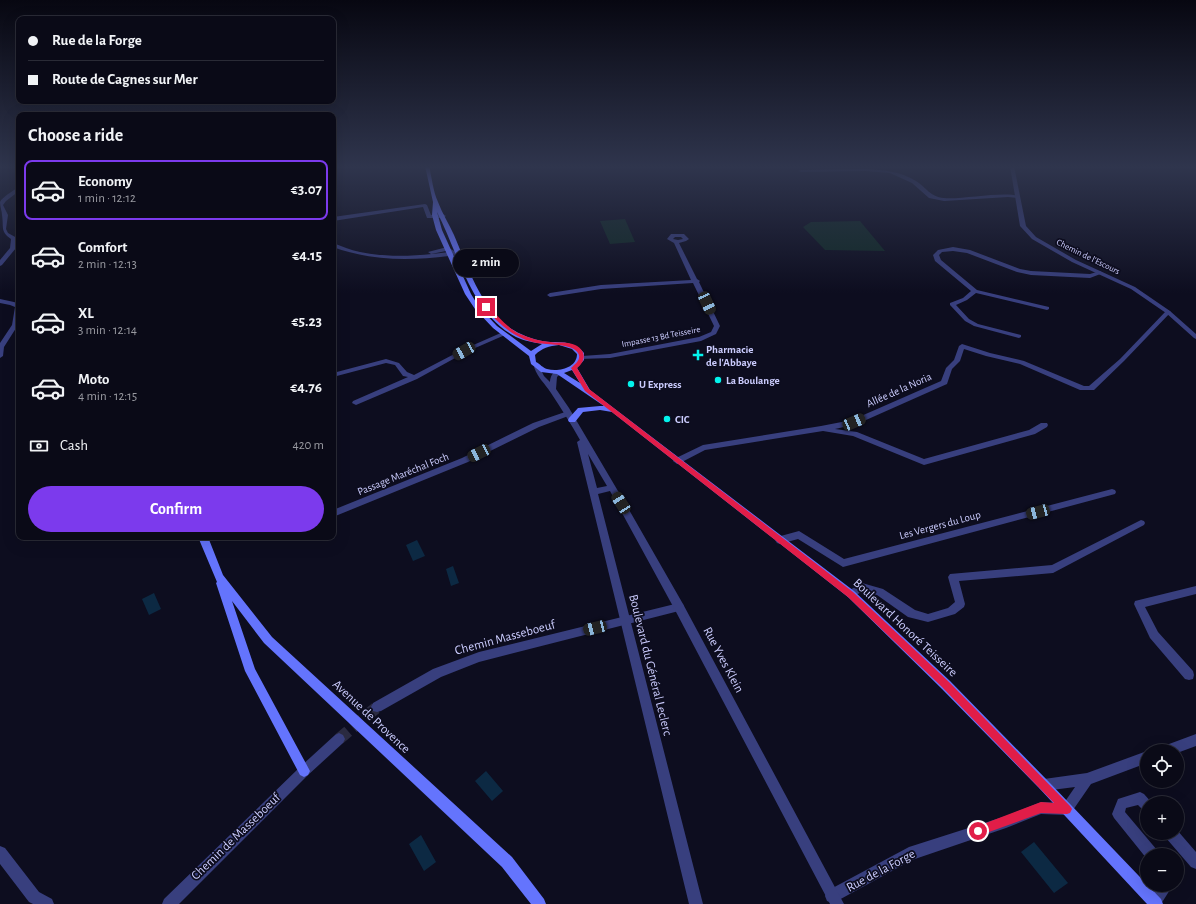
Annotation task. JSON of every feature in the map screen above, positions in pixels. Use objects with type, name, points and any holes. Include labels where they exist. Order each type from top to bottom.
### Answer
[{"type":"main road","points":[[435,208],[435,217],[439,230],[462,283],[477,308],[503,334],[532,355],[533,363],[543,370],[558,372],[574,368],[580,363],[582,358],[580,352],[572,346],[559,343],[542,346],[532,355]]},
{"type":"main road","points":[[439,208],[475,289],[486,307],[507,328],[517,335],[530,340],[550,344]]},
{"type":"main road","points":[[448,228],[446,232],[452,246],[449,251]]},
{"type":"main road","name":"Boulevard Honoré Teisseire","points":[[574,368],[587,390]]},
{"type":"main road","name":"Boulevard Honoré Teisseire","points":[[558,372],[587,390],[850,594],[946,684],[1044,784],[1155,903]]},
{"type":"main road","points":[[570,416],[581,410],[590,408],[600,408],[614,411]]},
{"type":"main road","name":"Avenue de Provence","points":[[204,540],[219,577],[268,640],[507,862],[539,904]]},
{"type":"main road","points":[[219,577],[250,671],[304,771]]},
{"type":"street","points":[[0,264],[13,248],[14,238],[6,234],[3,229],[5,215],[2,208]]},
{"type":"street","points":[[336,219],[404,208]]},
{"type":"street","points":[[426,208],[429,217],[443,216]]},
{"type":"street","name":"Chemin de l'Escours","points":[[1020,208],[1023,226],[1034,238],[1058,252],[1133,288],[1168,312],[1196,337]]},
{"type":"street","name":"Impasse 13 Bd Teisseire","points":[[582,358],[610,356],[701,339],[714,333],[717,326],[697,281],[676,242]]},
{"type":"street","points":[[336,246],[360,254],[377,257],[415,256],[449,251],[456,254],[476,296],[486,307]]},
{"type":"street","points":[[1047,308],[975,291],[938,261],[936,255],[940,251],[953,249],[968,250],[1019,271],[1090,276],[1100,273]]},
{"type":"street","points":[[550,295],[601,287],[697,281]]},
{"type":"street","points":[[975,291],[965,299],[952,304],[967,320],[976,325],[1019,336]]},
{"type":"street","points":[[0,301],[16,305]]},
{"type":"street","name":"Allée de la Noria","points":[[677,460],[703,448],[821,429],[854,422],[944,382],[949,368],[957,361],[962,346],[988,355],[1022,362],[1082,388],[1091,388],[1122,360],[1168,312]]},
{"type":"street","points":[[0,356],[2,347],[15,325],[16,319]]},
{"type":"street","points":[[356,403],[415,378],[464,351],[503,334]]},
{"type":"street","points":[[336,375],[386,362],[397,364],[405,374],[415,378]]},
{"type":"street","name":"Rue Yves Klein","points":[[537,367],[541,376],[552,389],[570,416],[625,510],[679,608],[834,900]]},
{"type":"street","points":[[552,389],[554,377],[558,372]]},
{"type":"street","name":"Passage Maréchal Foch","points":[[336,513],[465,460],[536,426],[570,416]]},
{"type":"street","points":[[821,429],[854,434],[924,462],[1032,432],[1044,425]]},
{"type":"street","name":"Boulevard du Général Leclerc","points":[[579,432],[696,904]]},
{"type":"street","points":[[594,492],[611,488]]},
{"type":"street","name":"Les Vergers du Loup","points":[[780,540],[799,535],[844,563],[1112,492]]},
{"type":"street","points":[[850,594],[862,587],[880,592],[912,614],[928,618],[951,611],[960,604],[953,577],[1053,569],[1141,523]]},
{"type":"street","points":[[1188,675],[1154,635],[1139,604],[1196,590]]},
{"type":"street","name":"Chemin Masseboeuf","points":[[378,707],[437,673],[479,657],[679,608]]},
{"type":"street","points":[[304,771],[339,739]]},
{"type":"street","points":[[1184,744],[1196,740]]},
{"type":"street","points":[[1044,784],[1087,779],[1140,760]]},
{"type":"street","name":"Chemin de Masseboeuf","points":[[169,904],[304,771]]},
{"type":"street","points":[[1067,809],[1087,779]]},
{"type":"street","points":[[1140,798],[1122,803],[1118,814],[1146,848]]},
{"type":"street","name":"Rue de la Forge","points":[[834,900],[910,854],[1006,822],[1041,808],[1067,809]]},
{"type":"street","points":[[1177,840],[1196,862]]},
{"type":"street","points":[[0,853],[34,897],[47,904]]},
{"type":"street","points":[[1155,903],[1162,892]]},
{"type":"green space","points":[[625,219],[635,242],[610,244],[600,221]]},
{"type":"green space","points":[[860,221],[885,251],[825,250],[803,227],[811,222]]},
{"type":"water","points":[[417,540],[425,556],[413,561],[406,545]]},
{"type":"water","points":[[453,566],[459,583],[451,586],[446,569]]},
{"type":"water","points":[[154,593],[161,609],[149,615],[142,599]]},
{"type":"water","points":[[486,771],[503,791],[492,801],[475,781]]},
{"type":"water","points":[[421,835],[436,862],[424,871],[409,844]]},
{"type":"water","points":[[1034,842],[1068,883],[1054,893],[1021,852]]},
{"type":"tunnel","points":[[339,739],[377,707]]},
{"type":"place","name":"Pharmacie de l'Abbaye","points":[[698,355]]},
{"type":"place","name":"La Boulange","points":[[718,380]]},
{"type":"place","name":"U Express","points":[[631,384]]},
{"type":"place","name":"CIC","points":[[667,419]]},
{"type":"route","points":[[486,307],[507,328],[517,335],[530,340],[550,344],[568,344],[576,348],[580,352],[582,358],[580,363],[574,368],[587,390],[850,594],[946,684],[1067,809],[1041,808],[978,831]]}]
